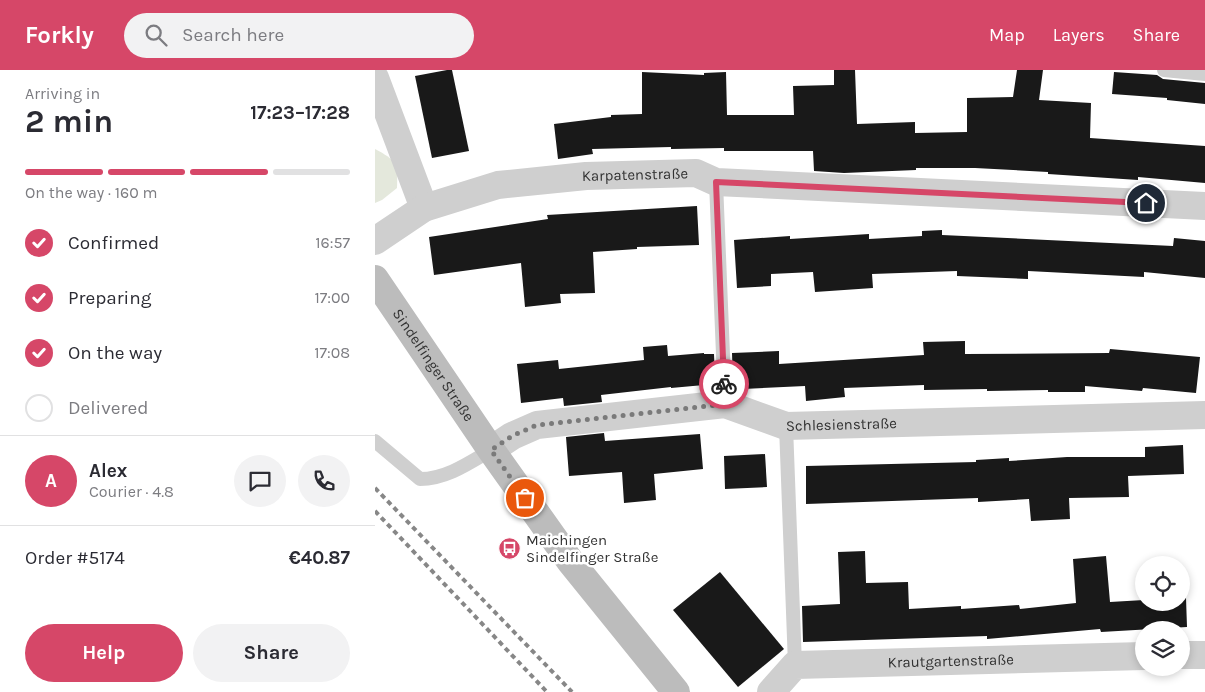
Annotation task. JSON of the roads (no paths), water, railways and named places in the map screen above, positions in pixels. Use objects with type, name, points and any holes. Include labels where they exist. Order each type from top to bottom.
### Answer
[{"type":"main road","name":"Sindelfinger Straße","points":[[375,279],[491,450],[570,561],[675,692]]},
{"type":"street","points":[[375,78],[424,208]]},
{"type":"street","name":"Karpatenstraße","points":[[375,241],[424,208],[499,186],[586,176],[696,173],[716,182],[1205,206]]},
{"type":"street","name":"Schlesienstraße","points":[[491,450],[512,436],[537,425],[725,404],[786,426],[1205,415]]},
{"type":"street","points":[[1190,655],[1205,654]]},
{"type":"street","name":"Krautgartenstraße","points":[[795,665],[1135,656]]},
{"type":"street","points":[[771,692],[795,665]]},
{"type":"lane","points":[[1164,70],[1205,74]]},
{"type":"lane","points":[[716,182],[725,404]]},
{"type":"lane","points":[[786,426],[795,665]]},
{"type":"lane","points":[[375,441],[420,479],[434,479],[447,474],[491,450]]},
{"type":"railway","points":[[375,488],[572,692]]},
{"type":"railway","points":[[375,511],[547,692]]},
{"type":"place","name":"Maichingen Sindelfinger Straße","points":[[510,549]]}]
